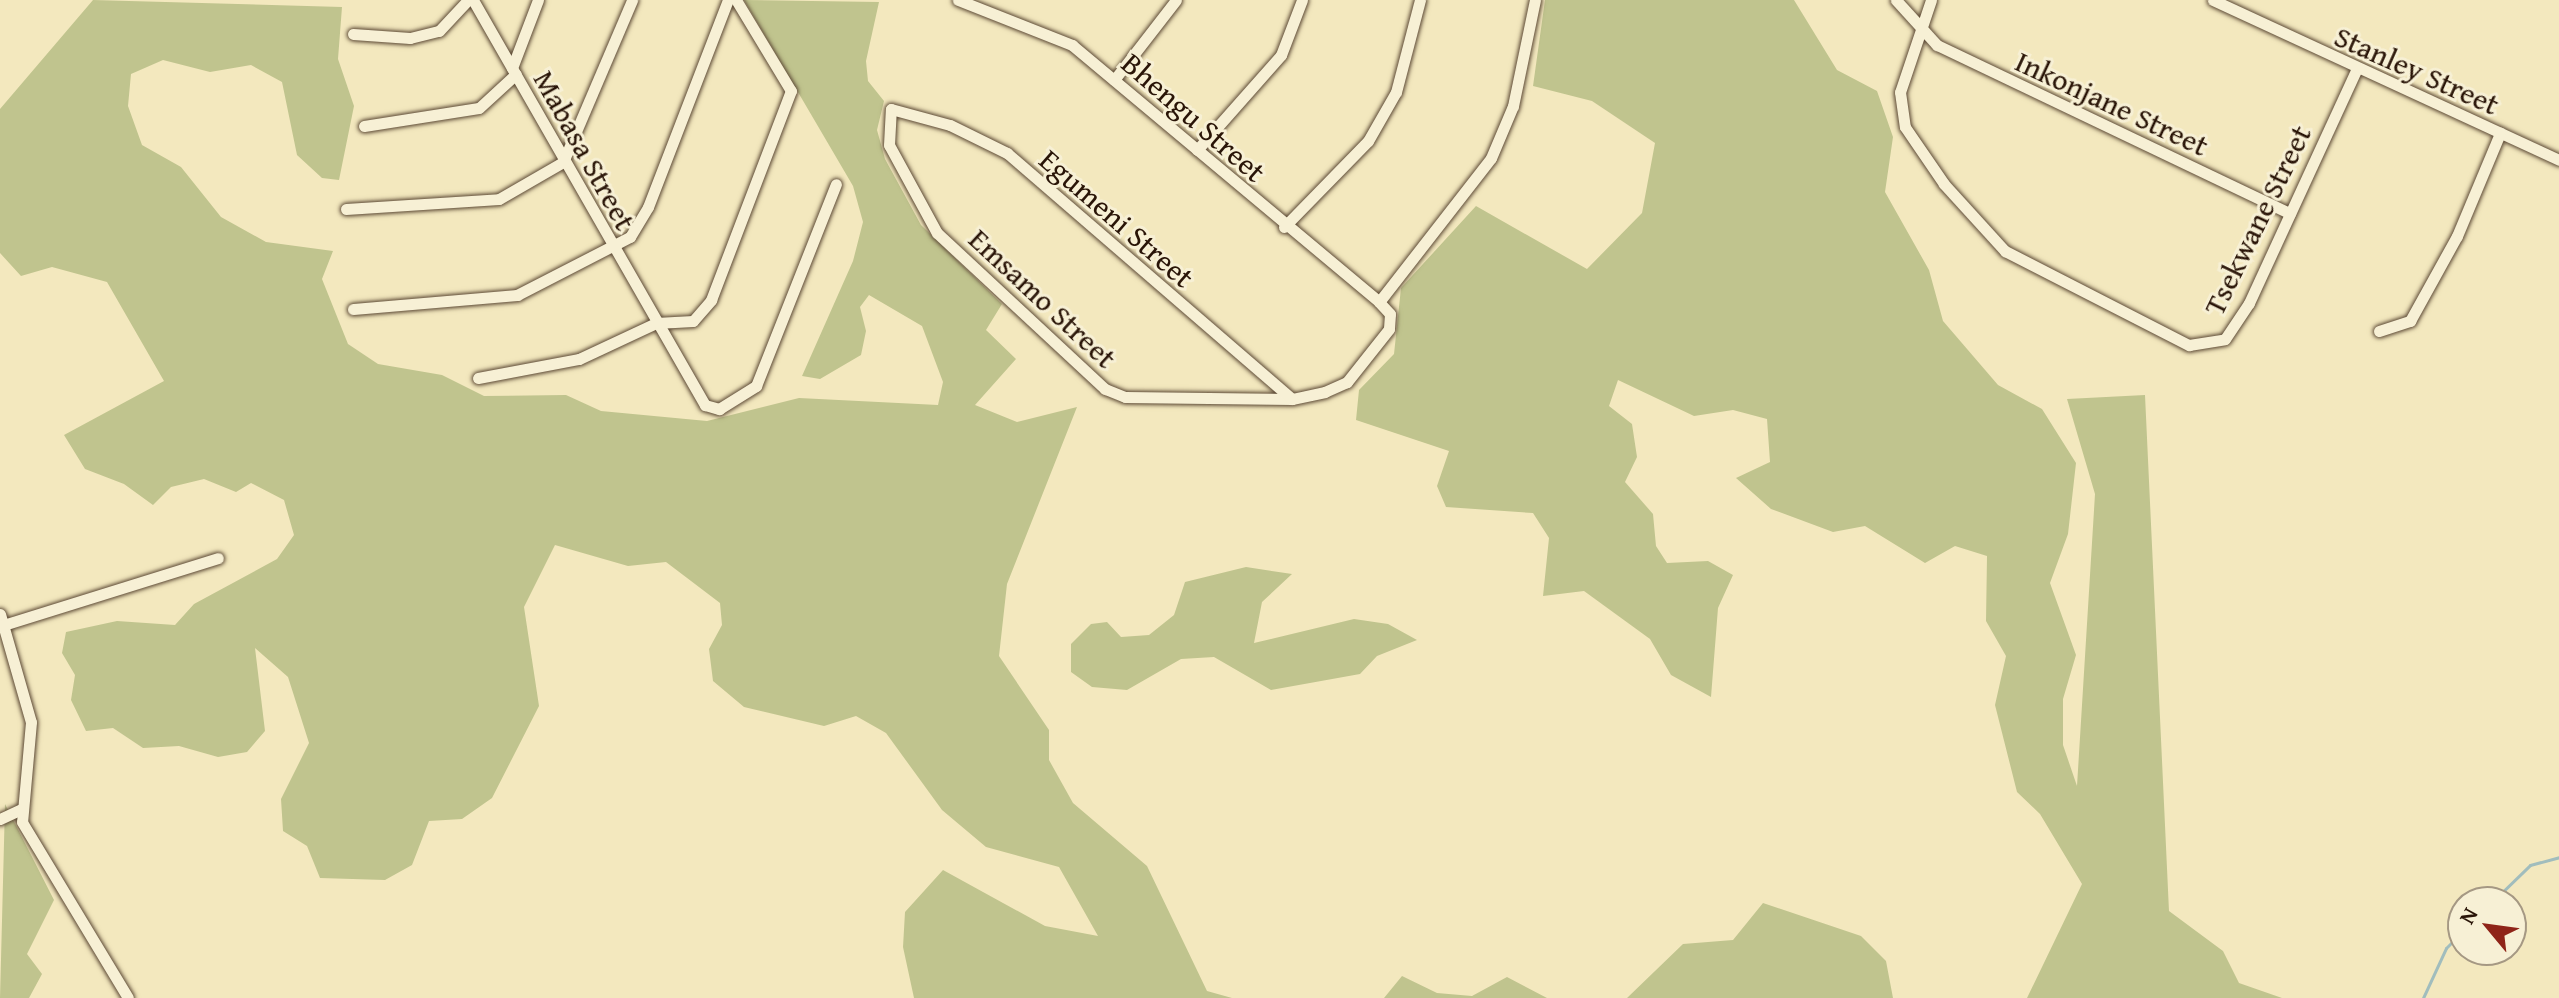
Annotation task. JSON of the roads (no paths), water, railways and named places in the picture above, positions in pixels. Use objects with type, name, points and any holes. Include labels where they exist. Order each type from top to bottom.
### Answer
[{"type":"street","points":[[353,34],[410,38],[439,31],[471,0]]},
{"type":"street","name":"Mabasa Street","points":[[471,0],[705,405],[719,409],[740,399],[756,386],[777,340],[836,184]]},
{"type":"street","points":[[364,126],[479,108],[514,71],[538,0]]},
{"type":"street","points":[[346,209],[499,199],[563,162],[632,0]]},
{"type":"street","points":[[353,309],[517,295],[630,237],[648,207],[728,0]]},
{"type":"street","points":[[478,378],[579,359],[656,323],[693,321],[711,300],[791,91],[736,0]]},
{"type":"street","name":"Bhengu Street","points":[[958,0],[1072,45],[1284,227],[1379,302]]},
{"type":"street","points":[[1114,80],[1176,0]]},
{"type":"street","points":[[1197,150],[1281,55],[1302,0]]},
{"type":"street","points":[[1284,227],[1375,129],[1416,37],[1420,0]]},
{"type":"street","points":[[1379,302],[1491,158],[1513,106],[1535,0]]},
{"type":"street","name":"Inkonjane Street","points":[[1896,0],[1919,28],[1987,72],[2290,213]]},
{"type":"street","name":"Tsekwane Street","points":[[1931,0],[1919,28],[1900,92],[1905,127],[1980,231],[2159,334],[2208,347],[2225,339],[2290,213],[2356,70]]},
{"type":"street","name":"Stanley Street","points":[[2213,0],[2356,70],[2559,160]]},
{"type":"street","name":"Emsamo Street","points":[[891,109],[889,145],[937,233],[1105,389],[1125,397],[1292,399],[1347,382],[1372,356],[1389,329],[1390,314],[1379,302]]},
{"type":"street","name":"Egumeni Street","points":[[891,109],[950,125],[1007,153],[1292,399]]},
{"type":"street","points":[[2379,331],[2410,321],[2457,236],[2500,133]]},
{"type":"street","points":[[128,998],[34,845],[21,809],[31,722],[2,620],[218,558]]},
{"type":"street","points":[[0,819],[21,809]]},
{"type":"waterway","points":[[2508,886],[2530,865],[2559,857]]},
{"type":"waterway","points":[[2423,998],[2447,947]]}]
